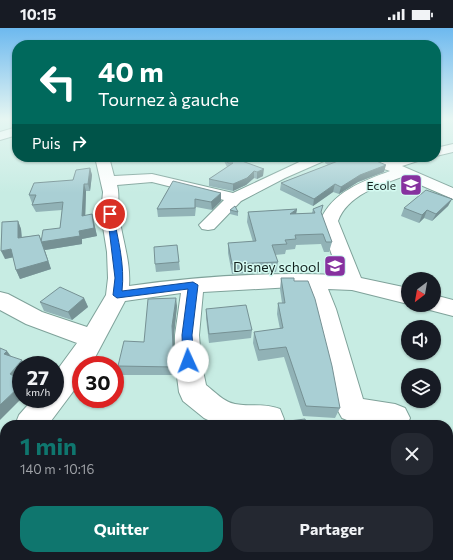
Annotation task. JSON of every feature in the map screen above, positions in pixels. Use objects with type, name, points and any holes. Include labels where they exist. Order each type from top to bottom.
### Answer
[{"type":"street","points":[[441,151],[453,148]]},
{"type":"street","points":[[64,381],[93,340],[117,295],[119,278],[117,252],[110,214],[111,192],[103,162]]},
{"type":"street","points":[[208,225],[235,198],[310,162]]},
{"type":"street","points":[[380,162],[453,194]]},
{"type":"street","points":[[352,283],[329,221],[330,214],[348,197],[407,162]]},
{"type":"street","points":[[264,170],[280,175]]},
{"type":"street","points":[[108,181],[152,178],[235,198]]},
{"type":"street","points":[[117,295],[193,285],[243,282],[314,281],[352,283],[401,294]]},
{"type":"street","points":[[314,281],[325,309],[352,409],[395,418]]},
{"type":"street","points":[[193,285],[187,335],[188,361],[193,392],[214,409],[234,418],[269,420]]},
{"type":"street","points":[[0,300],[34,318],[93,340]]},
{"type":"street","points":[[441,305],[453,308]]},
{"type":"street","points":[[34,420],[43,408]]},
{"type":"building","points":[[245,162],[264,169],[257,172],[254,171],[247,178],[233,184],[209,179],[233,163],[228,163]]},
{"type":"building","points":[[335,162],[379,162],[386,165],[360,175],[341,187],[335,184],[314,199],[281,183]]},
{"type":"building","points":[[90,168],[88,184],[84,184],[82,216],[92,214],[94,228],[79,231],[80,236],[41,242],[43,230],[60,228],[63,202],[32,205],[36,195],[29,195],[34,183],[73,180],[76,170]]},
{"type":"building","points":[[173,181],[221,193],[211,202],[195,199],[195,208],[157,209]]},
{"type":"building","points":[[426,190],[452,199],[436,214],[427,210],[422,215],[404,208]]},
{"type":"building","points":[[323,205],[321,212],[332,242],[326,242],[323,234],[295,235],[296,239],[285,240],[287,244],[272,245],[278,262],[232,264],[228,243],[256,241],[248,212],[297,209],[290,214],[315,213],[313,209]]},
{"type":"building","points":[[235,206],[238,212],[230,210]]},
{"type":"building","points":[[18,221],[18,238],[39,235],[48,261],[16,270],[11,249],[1,251],[2,222]]},
{"type":"building","points":[[177,245],[179,262],[155,264],[154,247]]},
{"type":"building","points":[[281,278],[294,278],[294,281],[308,281],[315,299],[332,366],[340,408],[306,406],[286,347],[259,350],[254,332],[283,328],[278,303],[285,303]]},
{"type":"building","points":[[60,287],[84,298],[68,312],[40,302]]},
{"type":"building","points":[[176,298],[172,326],[174,367],[124,366],[124,356],[120,356],[124,341],[144,342],[148,299]]},
{"type":"building","points":[[246,305],[252,330],[209,334],[206,309]]},
{"type":"building","points":[[0,348],[7,351],[4,354],[12,357],[12,372],[10,374],[12,375],[12,394],[0,405]]},
{"type":"place","name":"Ecole","points":[[411,185]]},
{"type":"place","name":"Disney school","points":[[335,266]]},
{"type":"route","points":[[110,214],[117,252],[119,278],[117,295],[193,285],[187,335],[188,361]]}]
